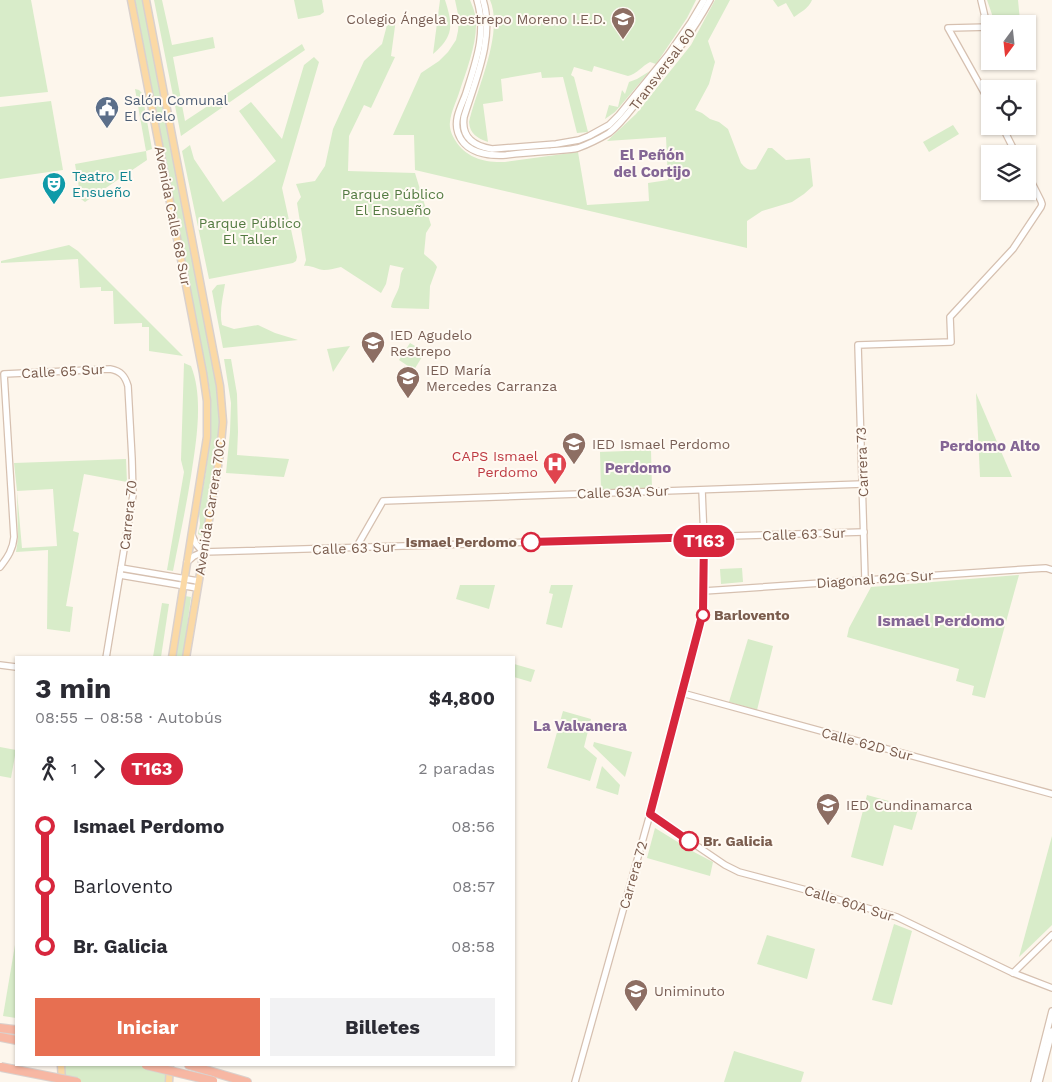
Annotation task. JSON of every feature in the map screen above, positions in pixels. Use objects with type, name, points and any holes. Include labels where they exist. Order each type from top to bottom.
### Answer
[{"type":"highway","points":[[0,1028],[15,1030]]},
{"type":"highway","points":[[150,1066],[215,1081]]},
{"type":"highway","points":[[0,1067],[77,1082]]},
{"type":"highway","points":[[200,1067],[247,1082]]},
{"type":"main road","name":"Avenida Calle 68 Sur","points":[[131,0],[203,373]]},
{"type":"main road","name":"Avenida Calle 68 Sur","points":[[146,0],[215,356]]},
{"type":"main road","name":"Avenida Carrera 70C","points":[[186,656],[220,454],[223,422],[222,398],[215,356]]},
{"type":"main road","name":"Avenida Carrera 70C","points":[[172,656],[207,437],[207,401],[203,373]]},
{"type":"main road","points":[[61,1066],[62,1082]]},
{"type":"main road","points":[[169,1082],[170,1066]]},
{"type":"street","points":[[476,0],[480,13],[481,32],[477,55],[457,119],[457,129],[462,135],[486,148],[492,149],[563,143],[606,131]]},
{"type":"street","points":[[462,135],[464,117],[486,45],[487,20],[484,0]]},
{"type":"street","name":"Transversal 60","points":[[606,131],[664,60],[704,0]]},
{"type":"street","name":"Transversal 60","points":[[606,131],[620,122],[666,67],[687,38],[710,0]]},
{"type":"street","points":[[981,0],[985,15]]},
{"type":"street","points":[[981,27],[948,28],[981,87]]},
{"type":"street","name":"Carrera 73","points":[[865,580],[858,345],[951,342],[950,317],[1013,249],[1042,204],[1036,192]]},
{"type":"street","name":"Calle 65 Sur","points":[[0,567],[13,547],[14,537],[4,374],[110,368],[122,374]]},
{"type":"street","name":"Carrera 70","points":[[106,656],[133,495],[128,386],[122,374]]},
{"type":"street","name":"Calle 63A Sur","points":[[356,548],[383,501],[863,484]]},
{"type":"street","name":"Carrera 72","points":[[575,1082],[650,814],[703,612],[704,537],[702,490]]},
{"type":"street","name":"Calle 63 Sur","points":[[203,552],[864,532]]},
{"type":"street","points":[[187,562],[203,552],[196,544],[192,535]]},
{"type":"street","points":[[122,568],[184,582]]},
{"type":"street","name":"Diagonal 62G Sur","points":[[704,591],[1049,569]]},
{"type":"street","points":[[120,575],[198,584]]},
{"type":"street","points":[[0,665],[15,668]]},
{"type":"street","name":"Calle 62D Sur","points":[[682,693],[1052,794]]},
{"type":"street","name":"Calle 60A Sur","points":[[650,814],[724,865],[739,872],[897,917],[1013,973],[1052,988]]},
{"type":"street","points":[[1013,973],[1052,935]]},
{"type":"street","points":[[1034,1082],[1052,1011]]},
{"type":"street","points":[[1039,1082],[1052,1031]]},
{"type":"green space","points":[[0,0],[31,0],[48,92],[0,97]]},
{"type":"green space","points":[[135,0],[143,0],[217,385],[220,424],[202,536],[198,534],[200,524],[199,513],[210,440],[210,392]]},
{"type":"green space","points":[[154,0],[162,0],[172,45],[213,37],[215,48],[173,57],[185,121],[302,44],[305,50],[181,136]]},
{"type":"green space","points":[[294,0],[322,0],[324,12],[320,15],[298,19]]},
{"type":"green space","points":[[440,0],[445,0],[450,30],[445,41],[433,54]]},
{"type":"green space","points":[[455,0],[470,0],[476,19],[473,49],[452,111],[450,124],[455,140],[470,155],[490,162],[505,162],[578,152],[587,205],[649,201],[648,183],[668,180],[666,137],[607,141],[636,114],[691,45],[715,0],[730,0],[708,41],[715,62],[709,84],[695,110],[719,122],[728,129],[741,163],[748,169],[756,169],[768,148],[772,148],[786,160],[810,158],[813,186],[792,202],[762,211],[747,221],[747,248],[415,170],[414,135],[393,135],[421,73],[439,61],[456,40],[459,19]]},
{"type":"green space","points":[[490,0],[696,0],[687,18],[656,64],[650,62],[634,74],[628,76],[594,66],[592,72],[574,67],[571,75],[574,77],[588,132],[577,133],[563,77],[542,78],[541,72],[501,79],[503,101],[483,104],[488,142],[475,135],[471,130],[469,122],[492,44],[494,28]]},
{"type":"green space","points":[[773,0],[812,0],[807,8],[794,17],[786,3],[778,7]]},
{"type":"green space","points":[[987,0],[1018,0],[1019,15],[992,15]]},
{"type":"green space","name":"Parque Público El Ensueño","points":[[392,18],[396,19],[391,56],[395,57],[371,108],[364,105],[349,136],[348,171],[415,173],[431,225],[426,233],[424,254],[437,267],[430,286],[429,309],[391,307],[404,268],[390,265],[386,284],[381,293],[341,267],[324,270],[304,266],[306,260],[297,203],[301,197],[296,184],[315,181],[325,166],[333,129],[364,61],[382,44],[387,25]]},
{"type":"green space","name":"Parque Público El Taller","points":[[314,57],[319,62],[282,188],[297,257],[296,261],[209,279],[182,151],[190,145],[194,159],[223,202],[276,161],[239,111],[251,102],[282,139],[304,65]]},
{"type":"green space","points":[[650,71],[615,112],[605,119],[609,105],[618,107],[622,90],[625,94],[629,82]]},
{"type":"green space","points":[[135,89],[142,93],[152,149],[146,151]]},
{"type":"green space","points":[[51,101],[63,170],[0,179],[0,107]]},
{"type":"green space","points":[[953,125],[959,134],[929,152],[923,142]]},
{"type":"green space","points":[[146,151],[147,160],[85,202],[81,199],[75,164]]},
{"type":"green space","points":[[69,245],[78,251],[183,356],[149,351],[149,327],[142,327],[142,323],[114,324],[113,291],[101,291],[101,287],[80,288],[78,259],[1,263],[1,261]]},
{"type":"green space","points":[[225,284],[221,310],[222,325],[234,329],[258,325],[275,333],[298,340],[223,348],[212,291],[217,285]]},
{"type":"green space","points":[[410,343],[425,352],[414,370],[399,360]]},
{"type":"green space","points":[[350,346],[333,372],[327,349]]},
{"type":"green space","points":[[224,359],[231,359],[237,394],[237,455],[289,459],[284,477],[226,473],[231,403]]},
{"type":"green space","points":[[184,363],[191,366],[195,379],[198,421],[189,488],[173,571],[167,570],[184,472],[181,460]]},
{"type":"green space","points":[[976,393],[1012,477],[980,477]]},
{"type":"green space","points":[[651,450],[652,490],[601,491],[600,452]]},
{"type":"green space","points":[[126,459],[127,482],[84,474],[73,531],[79,533],[66,606],[73,607],[70,632],[47,629],[48,550],[16,552],[18,539],[17,491],[14,463]],"holes":[[[53,489],[57,546],[22,548],[17,491]]]},
{"type":"green space","points":[[742,568],[743,582],[721,584],[720,569]]},
{"type":"green space","points":[[1019,575],[985,698],[972,695],[974,686],[956,681],[959,669],[847,637],[849,628],[871,587]]},
{"type":"green space","points":[[460,585],[495,585],[489,609],[456,599]]},
{"type":"green space","points":[[551,585],[573,585],[562,628],[546,624],[553,594],[549,593]]},
{"type":"green space","points":[[185,596],[191,597],[183,656],[175,656]]},
{"type":"green space","points":[[162,603],[169,604],[161,656],[153,656]]},
{"type":"green space","points":[[748,639],[773,646],[757,710],[729,702]]},
{"type":"green space","points":[[515,664],[535,670],[531,682],[515,677]]},
{"type":"green space","points":[[563,711],[591,719],[584,747],[597,758],[590,781],[547,768]]},
{"type":"green space","points":[[594,742],[632,752],[625,777],[593,746]]},
{"type":"green space","points":[[0,747],[15,750],[11,778],[0,776]]},
{"type":"green space","points":[[602,766],[620,785],[618,795],[596,788]]},
{"type":"green space","points":[[867,795],[918,809],[912,830],[894,825],[883,866],[851,857]]},
{"type":"green space","points":[[655,828],[713,862],[710,876],[647,858]]},
{"type":"green space","points":[[1052,836],[1052,925],[1019,957]]},
{"type":"green space","points":[[894,924],[912,931],[892,1005],[872,1000]]},
{"type":"green space","points":[[767,935],[815,949],[807,979],[757,964]]},
{"type":"green space","points":[[15,945],[15,1018],[3,1016]]},
{"type":"green space","points":[[734,1051],[804,1072],[801,1082],[724,1082]]},
{"type":"green space","points":[[64,1066],[165,1066],[166,1070],[165,1082],[65,1082]]},
{"type":"bus line","name":"T163","points":[[531,542],[704,537],[703,612],[650,814],[689,841]]},
{"type":"place","name":"Colegio Ángela Restrepo Moreno I.E.D.","points":[[623,40]]},
{"type":"place","name":"Salón Comunal El Cielo","points":[[107,129]]},
{"type":"place","name":"Teatro El Ensueño","points":[[54,205]]},
{"type":"place","name":"IED Agudelo Restrepo","points":[[373,364]]},
{"type":"place","name":"IED María Mercedes Carranza","points":[[408,399]]},
{"type":"place","name":"IED Ismael Perdomo","points":[[574,465]]},
{"type":"place","name":"CAPS Ismael Perdomo","points":[[555,485]]},
{"type":"place","name":"Ismael Perdomo","points":[[531,542]]},
{"type":"place","name":"Barlovento","points":[[703,615]]},
{"type":"place","name":"IED Cundinamarca","points":[[828,826]]},
{"type":"place","name":"Br. Galicia","points":[[689,841]]},
{"type":"place","name":"Uniminuto","points":[[636,1012]]},
{"type":"district","name":"El Peñón del Cortijo","points":[[652,164]]},
{"type":"district","name":"Perdomo Alto","points":[[990,446]]},
{"type":"district","name":"Perdomo","points":[[638,468]]},
{"type":"district","name":"Ismael Perdomo","points":[[941,620]]},
{"type":"district","name":"La Valvanera","points":[[580,726]]}]
